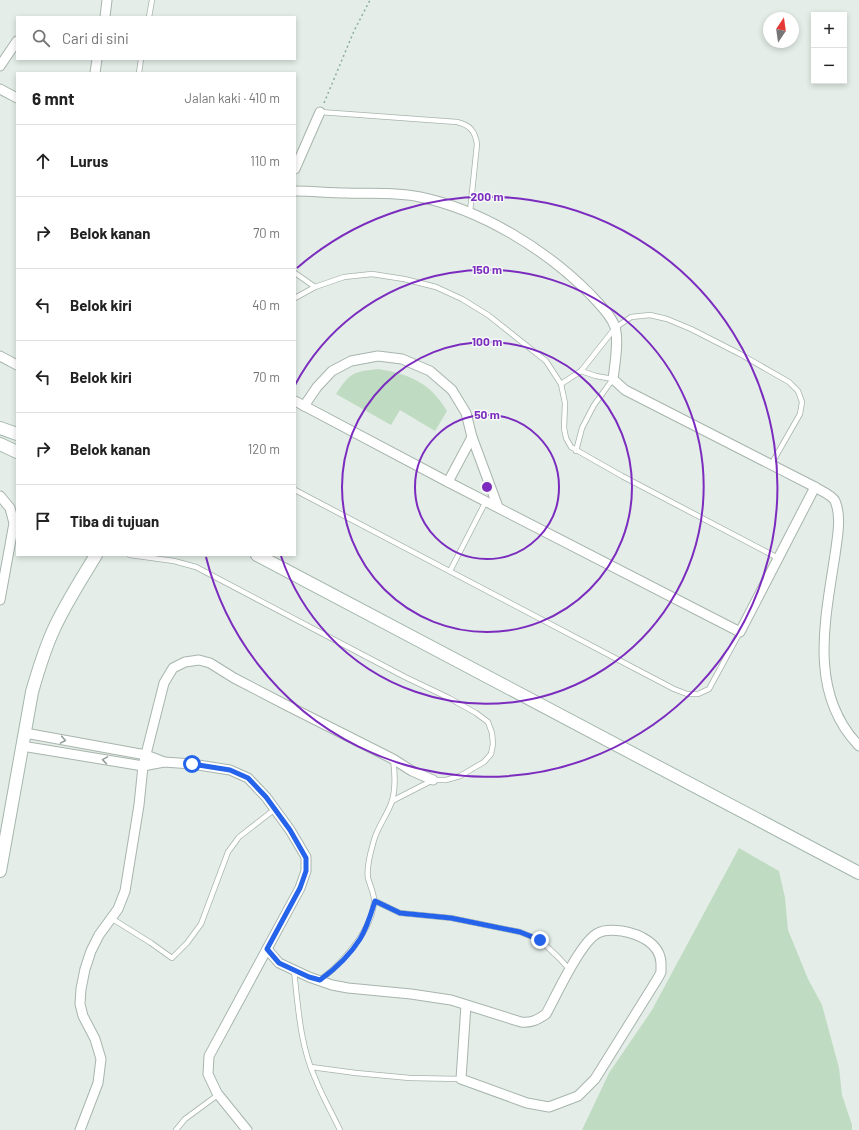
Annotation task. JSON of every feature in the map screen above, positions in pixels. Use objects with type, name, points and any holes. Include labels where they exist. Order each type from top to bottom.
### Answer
[{"type":"street","points":[[105,16],[107,0]]},
{"type":"street","points":[[0,66],[16,42]]},
{"type":"street","points":[[95,72],[98,60]]},
{"type":"street","points":[[0,89],[16,97]]},
{"type":"street","points":[[296,167],[320,112]]},
{"type":"street","points":[[296,191],[392,194],[420,197],[470,212],[498,226],[540,252],[573,276],[603,308],[611,319],[615,328],[616,350],[613,378],[625,390],[772,463],[834,499],[838,510],[838,533],[825,633],[823,663],[825,681],[836,714],[844,729],[859,746]]},
{"type":"street","points":[[0,356],[16,364]]},
{"type":"street","points":[[304,406],[317,387],[332,371],[351,361],[378,356],[402,359],[430,371],[452,390],[466,413],[472,437],[498,507]]},
{"type":"street","points":[[296,402],[486,502],[740,632],[815,487]]},
{"type":"street","points":[[0,428],[16,434]]},
{"type":"street","points":[[448,482],[472,437]]},
{"type":"street","points":[[0,444],[16,452]]},
{"type":"street","points":[[0,496],[10,508],[14,523],[0,600]]},
{"type":"street","points":[[0,871],[32,692],[44,653],[62,612],[95,556]]},
{"type":"street","points":[[259,556],[859,873]]},
{"type":"street","points":[[80,1130],[98,1083],[101,1059],[95,1039],[83,1016],[80,1004],[80,989],[91,951],[99,935],[118,909],[125,891],[140,805],[143,766],[164,683],[173,668],[185,662],[199,660],[210,663],[234,678],[433,780]]},
{"type":"street","points":[[25,733],[146,755],[164,762]]},
{"type":"street","points":[[22,746],[143,766],[164,762],[192,764],[230,770],[248,778],[266,797],[290,830],[306,858],[306,871],[300,888],[209,1056],[208,1074],[219,1094],[247,1130]]},
{"type":"street","points":[[267,949],[279,963],[332,984],[348,988],[411,994],[451,1000],[521,1022],[530,1023],[538,1020],[546,1014],[579,954],[598,932],[613,930],[632,933],[644,938],[656,950],[661,959],[661,971],[656,981],[596,1079],[578,1096],[549,1107],[527,1103],[461,1080],[466,1005]]},
{"type":"lane","points":[[149,16],[152,0]]},
{"type":"lane","points":[[138,72],[141,60]]},
{"type":"lane","points":[[320,112],[457,122],[466,124],[472,129],[477,144],[470,212]]},
{"type":"lane","points":[[296,274],[315,287]]},
{"type":"lane","points":[[296,297],[315,287],[344,277],[372,274],[404,279],[436,287],[469,303],[510,331],[546,361],[561,384],[565,403],[564,428],[566,438],[571,447],[778,558]]},
{"type":"lane","points":[[561,384],[580,371],[615,328],[631,317],[650,315],[667,319],[691,329],[740,354],[789,382],[798,390],[802,402],[800,414],[772,463]]},
{"type":"lane","points":[[576,451],[582,428],[594,405],[613,378],[596,376],[580,371]]},
{"type":"lane","points":[[296,491],[674,690],[687,694],[698,694],[709,689],[740,632]]},
{"type":"lane","points":[[450,571],[486,502]]},
{"type":"lane","points":[[137,556],[180,562],[196,567],[405,677],[449,698],[476,713],[488,722],[492,733],[493,744],[491,754],[484,762],[460,776],[446,780],[433,780],[392,801]]},
{"type":"lane","points":[[320,980],[338,966],[360,939],[375,901],[368,877],[369,863],[375,837],[392,801],[395,781],[393,759]]},
{"type":"lane","points":[[111,918],[172,958],[187,943],[201,924],[228,852],[239,837],[275,810]]},
{"type":"lane","points":[[375,901],[400,913],[451,918],[520,932],[540,940],[560,958],[570,970]]},
{"type":"lane","points":[[294,970],[298,1007],[306,1050],[314,1077],[340,1130]]},
{"type":"lane","points":[[311,1067],[410,1078],[461,1080]]},
{"type":"lane","points":[[176,1130],[185,1119],[219,1094]]},
{"type":"path","points":[[320,112],[354,31],[370,0]]},
{"type":"green space","points":[[379,369],[410,377],[418,381],[433,393],[447,411],[435,431],[400,410],[391,425],[336,394],[345,381],[353,374],[357,372]]},
{"type":"green space","points":[[739,848],[779,871],[785,898],[788,930],[808,979],[822,1005],[839,1068],[842,1095],[852,1125],[852,1130],[582,1130],[609,1073],[652,1010]]},
{"type":"route","points":[[192,764],[230,770],[248,778],[266,797],[290,830],[306,858],[306,871],[300,888],[267,949],[279,963],[309,977],[320,980],[338,966],[360,939],[375,901],[400,913],[451,918],[520,932],[540,940]]}]
